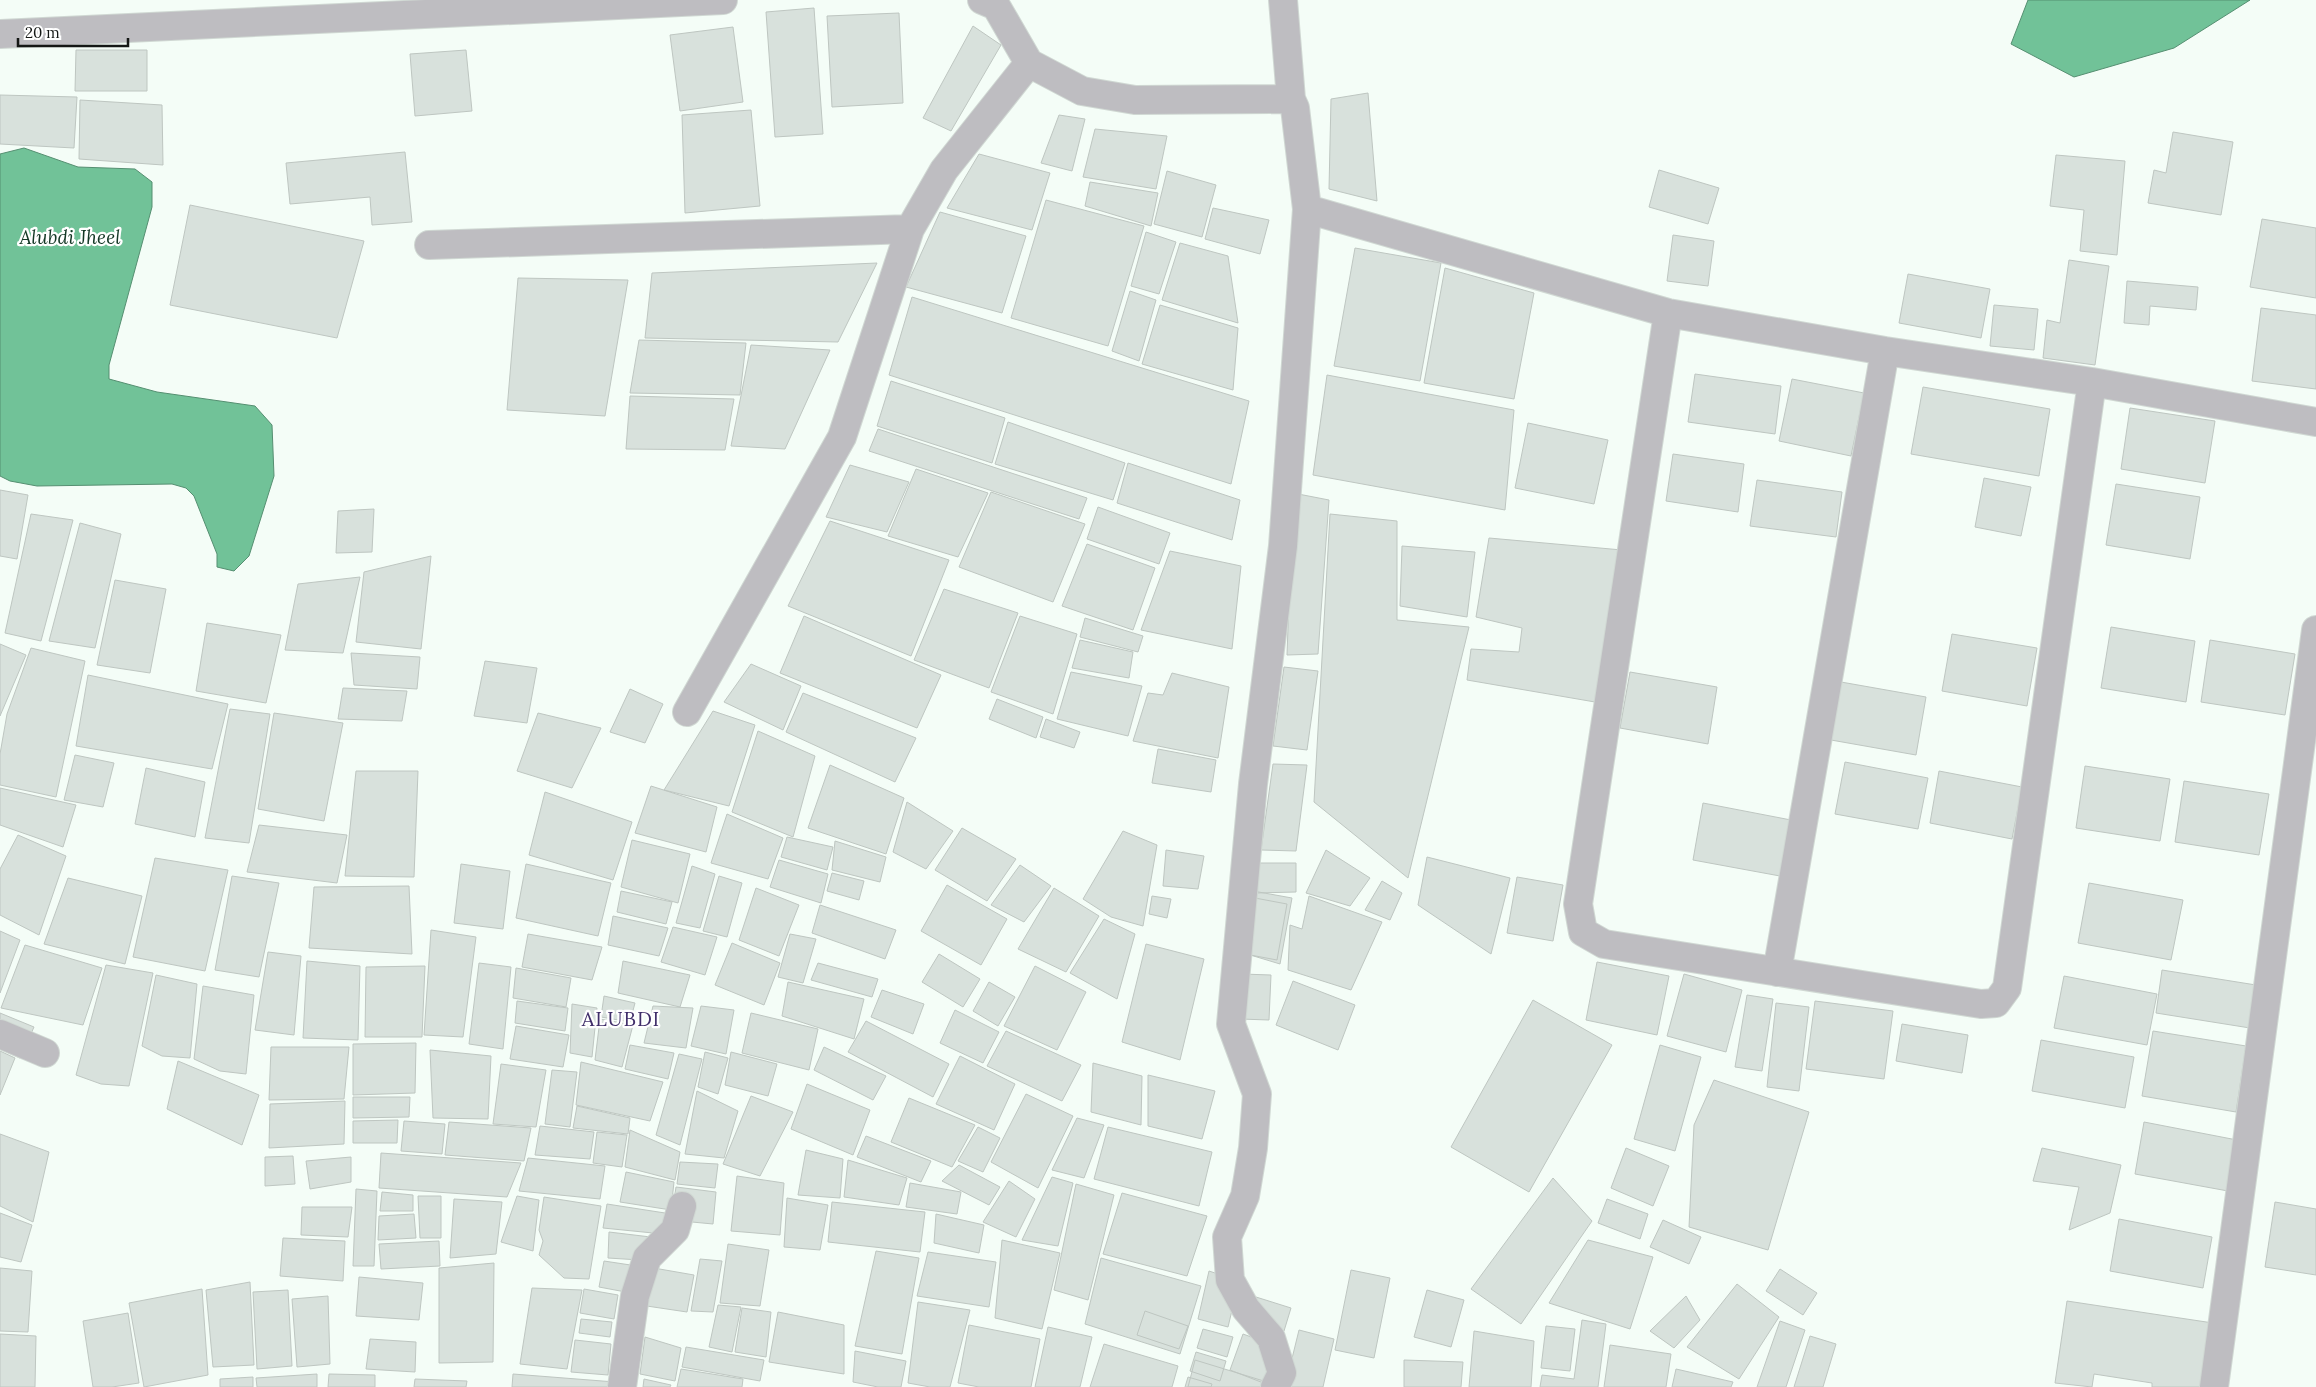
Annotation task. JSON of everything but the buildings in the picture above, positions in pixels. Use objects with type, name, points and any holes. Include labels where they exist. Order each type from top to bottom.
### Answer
[{"type":"street","points":[[0,34],[723,0]]},
{"type":"street","points":[[982,0],[996,6],[1030,63],[1082,91],[1135,100],[1291,99]]},
{"type":"street","points":[[1275,1387],[1282,1373],[1271,1338],[1246,1309],[1230,1280],[1226,1237],[1245,1196],[1253,1148],[1257,1094],[1231,1024],[1253,784],[1283,546],[1307,209],[1295,108],[1291,99],[1283,0]]},
{"type":"street","points":[[687,712],[842,437],[910,229],[944,170],[1030,63]]},
{"type":"street","points":[[1307,209],[1668,313],[1885,351],[2092,382],[2316,422]]},
{"type":"street","points":[[429,245],[910,229]]},
{"type":"street","points":[[1668,313],[1578,904],[1583,932],[1604,944],[1982,1004],[1996,1003],[2007,988],[2092,382]]},
{"type":"street","points":[[1777,972],[1885,351]]},
{"type":"street","points":[[2214,1387],[2316,630]]},
{"type":"street","points":[[0,1034],[45,1053]]},
{"type":"street","points":[[622,1387],[636,1296],[647,1258],[674,1230],[682,1206]]},
{"type":"water","points":[[2028,0],[2250,0],[2174,48],[2074,77],[2011,44]]},
{"type":"water","name":"Alubdi Jheel","points":[[24,148],[78,167],[135,169],[152,182],[152,207],[109,365],[109,379],[157,392],[255,406],[272,425],[274,476],[249,556],[234,571],[217,567],[217,554],[194,496],[186,488],[172,484],[37,486],[10,481],[0,476],[0,154]]},
{"type":"district","name":"ALUBDI","points":[[621,1018]]}]
